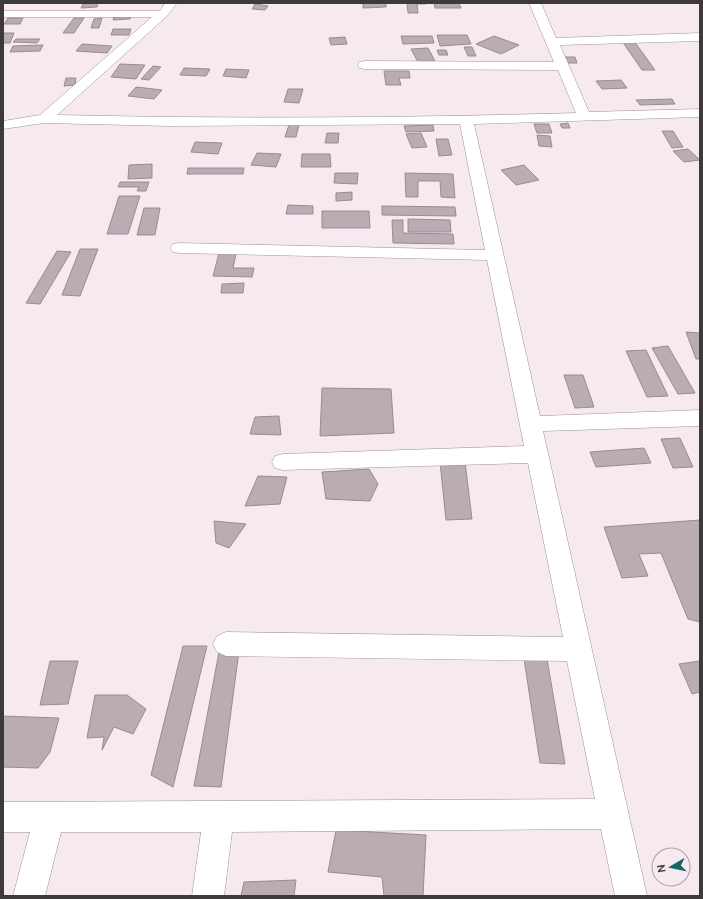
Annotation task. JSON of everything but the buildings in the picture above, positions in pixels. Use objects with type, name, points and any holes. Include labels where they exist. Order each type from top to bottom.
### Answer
[{"type":"street","points":[[44,119],[163,14],[171,3]]},
{"type":"street","points":[[535,3],[584,116]]},
{"type":"street","points":[[3,14],[163,14]]},
{"type":"street","points":[[552,42],[700,37]]},
{"type":"street","points":[[364,65],[562,66]]},
{"type":"street","points":[[3,125],[44,119],[171,122],[466,120],[700,113]]},
{"type":"street","points":[[466,120],[631,896]]},
{"type":"street","points":[[179,248],[494,255]]},
{"type":"street","points":[[531,424],[700,418]]},
{"type":"street","points":[[283,462],[537,454]]},
{"type":"street","points":[[226,644],[578,649]]},
{"type":"street","points":[[3,817],[613,814]]},
{"type":"street","points":[[29,896],[50,817]]},
{"type":"street","points":[[208,896],[219,817]]}]
